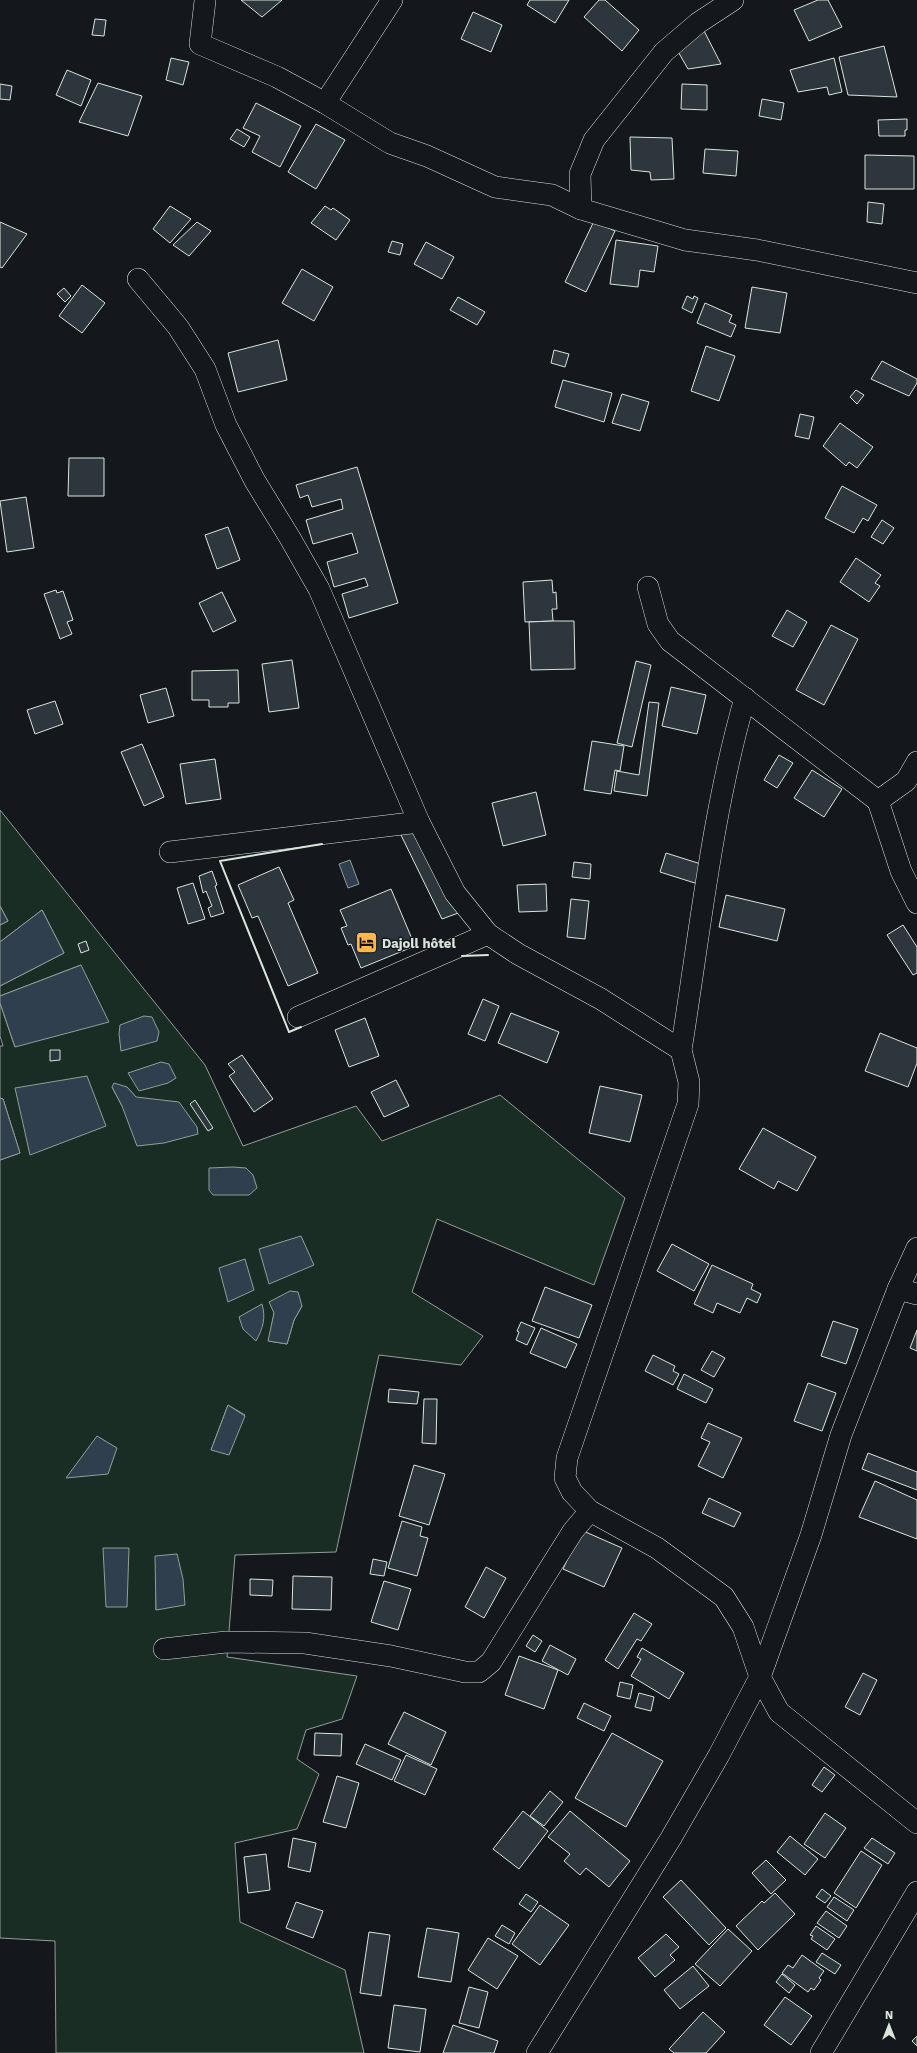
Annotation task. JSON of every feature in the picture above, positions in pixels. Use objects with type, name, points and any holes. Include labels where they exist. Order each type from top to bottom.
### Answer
[{"type":"street","points":[[326,103],[392,0]]},
{"type":"street","points":[[581,209],[580,174],[594,140],[664,52],[698,23],[733,0]]},
{"type":"street","points":[[205,1],[200,44],[277,77],[326,103],[390,143],[427,156],[495,187],[552,195],[581,209],[686,240],[772,252],[917,284]]},
{"type":"street","points":[[138,279],[178,327],[205,368],[226,425],[255,481],[290,538],[318,589],[419,822],[455,893],[488,934],[518,954],[601,999],[681,1050]]},
{"type":"street","points":[[648,587],[658,624],[670,641],[878,801],[901,872],[917,903]]},
{"type":"street","points":[[745,698],[732,743],[715,824],[681,1050],[689,1082],[688,1104],[567,1458],[565,1478],[572,1492],[590,1512],[656,1548],[724,1597],[743,1627],[760,1677],[779,1712],[917,1823]]},
{"type":"street","points":[[878,801],[906,781],[917,762]]},
{"type":"street","points":[[170,852],[419,822]]},
{"type":"street","points":[[298,1017],[488,934]]},
{"type":"street","points":[[537,2053],[671,1838],[719,1754],[760,1677],[810,1535],[841,1435],[908,1291],[917,1248]]},
{"type":"street","points":[[164,1649],[226,1642],[305,1643],[391,1656],[465,1672],[479,1672],[491,1662],[573,1531],[590,1512]]},
{"type":"street","points":[[821,2053],[917,1892]]},
{"type":"green space","points":[[0,810],[205,1065],[243,1146],[356,1106],[382,1141],[500,1095],[625,1198],[594,1285],[437,1219],[412,1292],[483,1336],[461,1365],[379,1355],[336,1552],[235,1555],[227,1657],[357,1676],[342,1719],[306,1730],[297,1759],[319,1774],[297,1829],[235,1843],[240,1922],[345,1970],[364,2053],[56,2053],[55,1941],[0,1938],[0,1160],[20,1153],[3,1099],[0,1098],[0,1046],[3,1046],[0,1036],[0,1003],[15,1047],[81,965],[0,996],[0,986],[64,953],[42,910],[0,942],[0,925],[8,921],[0,906]],"holes":[[[112,1087],[127,1087],[136,1097],[122,1106]],[[302,1306],[294,1320],[287,1344],[269,1341],[274,1313]],[[228,1405],[245,1415],[211,1450]],[[177,1554],[156,1610],[156,1589]]]},
{"type":"water","points":[[350,860],[359,884],[348,888],[339,864]]},
{"type":"water","points":[[0,906],[8,921],[0,925]]},
{"type":"water","points":[[42,910],[64,953],[0,986],[0,942]]},
{"type":"water","points":[[81,965],[109,1022],[15,1047],[0,1003],[0,996]]},
{"type":"water","points":[[144,1016],[152,1017],[159,1032],[157,1041],[121,1051],[119,1034],[120,1025]]},
{"type":"water","points":[[161,1062],[169,1064],[176,1078],[168,1083],[139,1091],[128,1073]]},
{"type":"water","points":[[87,1076],[106,1126],[30,1155],[15,1088]]},
{"type":"water","points":[[114,1083],[127,1087],[136,1097],[179,1102],[197,1127],[198,1134],[164,1143],[137,1146],[122,1106],[112,1087]]},
{"type":"water","points":[[0,1098],[3,1099],[20,1153],[0,1160]]},
{"type":"water","points":[[209,1168],[246,1168],[253,1175],[257,1188],[249,1195],[213,1195],[209,1190]]},
{"type":"water","points":[[301,1236],[314,1265],[269,1284],[259,1249]]},
{"type":"water","points":[[245,1259],[254,1290],[228,1302],[219,1268]]},
{"type":"water","points":[[290,1291],[298,1292],[302,1306],[294,1320],[287,1344],[268,1341],[274,1313],[269,1302]]},
{"type":"water","points":[[262,1304],[264,1314],[263,1323],[256,1341],[243,1329],[239,1317]]},
{"type":"water","points":[[228,1405],[245,1416],[229,1455],[211,1450]]},
{"type":"water","points":[[97,1436],[117,1448],[108,1474],[66,1478]]},
{"type":"water","points":[[103,1548],[129,1548],[127,1607],[106,1607]]},
{"type":"water","points":[[177,1554],[183,1579],[185,1605],[156,1610],[155,1556]]},
{"type":"building","points":[[241,0],[282,0],[262,17]]},
{"type":"building","points":[[530,0],[569,0],[555,23],[527,5]]},
{"type":"building","points":[[599,0],[605,0],[639,30],[622,51],[584,17]]},
{"type":"building","points":[[818,0],[828,0],[842,27],[809,41],[794,10]]},
{"type":"building","points":[[473,12],[502,25],[491,52],[461,39]]},
{"type":"building","points":[[95,19],[106,20],[104,36],[92,35]]},
{"type":"building","points":[[701,25],[721,64],[688,69],[676,48]]},
{"type":"building","points":[[884,46],[897,97],[848,95],[839,57]]},
{"type":"building","points":[[171,58],[189,62],[183,85],[166,80]]},
{"type":"building","points":[[834,58],[842,92],[829,95],[827,87],[798,92],[790,70]]},
{"type":"building","points":[[67,70],[91,80],[81,106],[56,95]]},
{"type":"building","points":[[98,83],[142,96],[128,136],[79,122]]},
{"type":"building","points":[[0,84],[12,86],[10,100],[0,99]]},
{"type":"building","points":[[682,84],[707,85],[707,110],[681,109]]},
{"type":"building","points":[[762,99],[784,103],[781,120],[759,116]]},
{"type":"building","points":[[256,103],[301,126],[280,167],[252,152],[260,136],[243,128]]},
{"type":"building","points":[[907,119],[907,130],[905,130],[905,136],[879,136],[878,120]]},
{"type":"building","points":[[316,124],[345,140],[316,189],[288,172]]},
{"type":"building","points":[[237,129],[250,137],[244,147],[230,139]]},
{"type":"building","points":[[630,137],[672,138],[674,179],[651,180],[650,172],[631,170]]},
{"type":"building","points":[[705,149],[738,151],[736,176],[703,173]]},
{"type":"building","points":[[865,155],[914,156],[914,189],[865,189]]},
{"type":"building","points":[[868,202],[884,204],[882,224],[867,222]]},
{"type":"building","points":[[170,206],[191,219],[170,243],[153,229]]},
{"type":"building","points":[[325,206],[331,210],[333,208],[350,220],[336,240],[311,223]]},
{"type":"building","points":[[594,221],[615,231],[586,292],[565,282]]},
{"type":"building","points":[[0,222],[27,234],[2,268],[0,267]]},
{"type":"building","points":[[197,222],[211,231],[189,256],[173,245]]},
{"type":"building","points":[[616,240],[658,246],[654,272],[640,270],[638,287],[610,284]]},
{"type":"building","points":[[392,241],[403,244],[400,255],[388,252]]},
{"type":"building","points":[[426,242],[454,257],[442,279],[414,264]]},
{"type":"building","points":[[302,269],[333,287],[314,321],[282,303]]},
{"type":"building","points":[[82,285],[105,303],[82,333],[59,316]]},
{"type":"building","points":[[752,287],[787,293],[780,333],[745,328]]},
{"type":"building","points":[[64,288],[71,296],[65,302],[57,294]]},
{"type":"building","points":[[687,296],[693,299],[694,296],[698,298],[692,313],[682,308]]},
{"type":"building","points":[[458,297],[485,312],[477,325],[450,310]]},
{"type":"building","points":[[705,303],[732,315],[729,322],[736,325],[731,337],[697,323]]},
{"type":"building","points":[[278,340],[287,380],[238,392],[228,353]]},
{"type":"building","points":[[706,346],[735,356],[719,401],[691,391]]},
{"type":"building","points":[[554,350],[569,354],[565,367],[551,363]]},
{"type":"building","points":[[882,361],[917,379],[917,383],[909,396],[871,379]]},
{"type":"building","points":[[563,380],[612,393],[604,422],[555,407]]},
{"type":"building","points":[[856,390],[864,395],[857,404],[850,397]]},
{"type":"building","points":[[622,394],[649,402],[640,431],[612,423]]},
{"type":"building","points":[[800,414],[814,417],[809,439],[795,436]]},
{"type":"building","points":[[840,423],[873,447],[857,468],[849,462],[846,466],[823,446]]},
{"type":"building","points":[[69,458],[104,458],[104,496],[68,496]]},
{"type":"building","points":[[357,467],[398,603],[349,618],[342,594],[368,586],[365,578],[334,587],[327,562],[358,553],[352,533],[313,544],[306,520],[343,509],[341,499],[312,507],[308,495],[300,498],[296,485]]},
{"type":"building","points":[[842,486],[877,505],[868,521],[863,518],[854,533],[825,518]]},
{"type":"building","points":[[26,497],[34,548],[7,552],[0,501]]},
{"type":"building","points":[[882,520],[894,528],[883,544],[871,537]]},
{"type":"building","points":[[228,527],[240,560],[217,569],[205,535]]},
{"type":"building","points":[[856,558],[881,575],[875,583],[880,586],[869,602],[840,582]]},
{"type":"building","points":[[552,580],[553,593],[556,592],[557,609],[552,609],[553,621],[525,622],[523,582]]},
{"type":"building","points":[[56,590],[57,593],[63,591],[73,620],[67,622],[72,634],[60,639],[44,594]]},
{"type":"building","points":[[222,592],[236,621],[213,632],[199,603]]},
{"type":"building","points":[[787,610],[807,622],[793,647],[772,636]]},
{"type":"building","points":[[574,621],[575,669],[531,670],[529,622]]},
{"type":"building","points":[[831,625],[858,639],[824,705],[796,690]]},
{"type":"building","points":[[292,660],[299,708],[269,712],[262,664]]},
{"type":"building","points":[[636,661],[651,665],[632,747],[617,743]]},
{"type":"building","points":[[238,670],[239,703],[228,703],[228,707],[209,707],[209,700],[192,700],[192,671]]},
{"type":"building","points":[[671,687],[706,695],[697,734],[662,726]]},
{"type":"building","points":[[166,688],[174,716],[148,723],[140,695]]},
{"type":"building","points":[[55,701],[63,724],[35,734],[27,710]]},
{"type":"building","points":[[649,702],[659,703],[647,796],[614,791],[617,771],[639,775]]},
{"type":"building","points":[[592,741],[624,746],[620,771],[615,770],[611,794],[584,790]]},
{"type":"building","points":[[142,744],[164,797],[144,806],[121,752]]},
{"type":"building","points":[[779,755],[793,763],[777,788],[764,780]]},
{"type":"building","points":[[215,759],[221,799],[186,804],[180,764]]},
{"type":"building","points":[[812,770],[842,789],[824,817],[794,798]]},
{"type":"building","points":[[536,792],[546,835],[503,846],[492,803]]},
{"type":"building","points":[[399,831],[414,834],[461,912],[442,919]]},
{"type":"building","points":[[666,853],[704,865],[698,884],[660,872]]},
{"type":"building","points":[[574,862],[591,864],[590,879],[572,877]]},
{"type":"building","points":[[279,867],[294,900],[288,903],[318,973],[288,986],[258,916],[252,918],[238,885]]},
{"type":"building","points":[[212,871],[217,885],[215,886],[224,913],[211,917],[208,908],[212,906],[206,891],[203,893],[199,876]]},
{"type":"building","points":[[193,883],[205,919],[188,924],[177,888]]},
{"type":"building","points":[[546,884],[547,911],[519,912],[517,885]]},
{"type":"building","points":[[391,889],[415,946],[361,968],[351,944],[348,945],[341,928],[347,926],[340,910]]},
{"type":"building","points":[[726,895],[785,909],[777,941],[719,927]]},
{"type":"building","points":[[571,899],[589,901],[585,939],[567,937]]},
{"type":"building","points":[[903,925],[917,947],[917,973],[913,975],[887,935]]},
{"type":"building","points":[[86,941],[89,950],[81,953],[78,944]]},
{"type":"building","points":[[483,999],[499,1006],[485,1041],[468,1034]]},
{"type":"building","points":[[511,1013],[559,1032],[547,1063],[498,1043]]},
{"type":"building","points":[[365,1018],[379,1056],[349,1067],[335,1030]]},
{"type":"building","points":[[880,1033],[917,1048],[917,1063],[908,1087],[865,1071]]},
{"type":"building","points":[[50,1050],[60,1050],[60,1060],[50,1061]]},
{"type":"building","points":[[242,1055],[273,1099],[254,1112],[229,1076],[235,1072],[228,1064]]},
{"type":"building","points":[[396,1080],[409,1106],[384,1117],[371,1092]]},
{"type":"building","points":[[600,1086],[642,1095],[630,1142],[589,1133]]},
{"type":"building","points":[[195,1100],[213,1128],[208,1131],[190,1104]]},
{"type":"building","points":[[763,1128],[816,1157],[797,1191],[778,1181],[774,1189],[739,1169]]},
{"type":"building","points":[[672,1244],[709,1264],[694,1291],[657,1271]]},
{"type":"building","points":[[712,1265],[753,1284],[751,1289],[761,1294],[757,1303],[747,1298],[740,1313],[717,1303],[713,1313],[694,1304]]},
{"type":"building","points":[[545,1287],[592,1305],[579,1338],[532,1321]]},
{"type":"building","points":[[833,1321],[858,1329],[846,1364],[821,1356]]},
{"type":"building","points":[[521,1322],[535,1328],[527,1345],[516,1340],[519,1332],[517,1331]]},
{"type":"building","points":[[541,1328],[577,1344],[566,1368],[530,1353]]},
{"type":"building","points":[[917,1330],[917,1351],[910,1348]]},
{"type":"building","points":[[712,1351],[725,1358],[714,1377],[701,1370]]},
{"type":"building","points":[[653,1355],[675,1366],[673,1371],[679,1374],[673,1385],[645,1371]]},
{"type":"building","points":[[684,1374],[713,1389],[706,1403],[677,1389]]},
{"type":"building","points":[[808,1383],[836,1393],[822,1431],[794,1421]]},
{"type":"building","points":[[389,1389],[419,1392],[417,1404],[388,1402]]},
{"type":"building","points":[[424,1399],[437,1399],[436,1444],[422,1443]]},
{"type":"building","points":[[708,1423],[742,1438],[723,1478],[698,1466],[710,1442],[701,1438]]},
{"type":"building","points":[[868,1453],[917,1472],[917,1490],[862,1469]]},
{"type":"building","points":[[414,1465],[445,1474],[429,1525],[399,1516]]},
{"type":"building","points":[[875,1481],[917,1500],[917,1539],[859,1517]]},
{"type":"building","points":[[709,1498],[741,1513],[734,1527],[702,1513]]},
{"type":"building","points":[[402,1521],[422,1527],[420,1536],[428,1538],[417,1576],[388,1568]]},
{"type":"building","points":[[581,1530],[622,1548],[604,1587],[563,1569]]},
{"type":"building","points":[[373,1559],[387,1562],[384,1576],[370,1574]]},
{"type":"building","points":[[486,1567],[506,1578],[484,1618],[465,1607]]},
{"type":"building","points":[[293,1576],[332,1577],[331,1610],[292,1609]]},
{"type":"building","points":[[250,1579],[273,1580],[272,1596],[250,1595]]},
{"type":"building","points":[[384,1581],[411,1589],[398,1630],[371,1622]]},
{"type":"building","points":[[634,1613],[652,1624],[641,1641],[637,1639],[618,1669],[605,1660]]},
{"type":"building","points":[[533,1635],[542,1641],[535,1652],[526,1646]]},
{"type":"building","points":[[550,1645],[576,1659],[568,1675],[542,1661]]},
{"type":"building","points":[[642,1648],[684,1673],[669,1699],[631,1676],[641,1659],[637,1657]]},
{"type":"building","points":[[519,1656],[558,1670],[544,1709],[505,1695]]},
{"type":"building","points":[[863,1673],[877,1680],[860,1715],[845,1707]]},
{"type":"building","points":[[620,1682],[633,1685],[630,1699],[617,1696]]},
{"type":"building","points":[[639,1693],[654,1697],[651,1711],[635,1707]]},
{"type":"building","points":[[584,1703],[611,1716],[604,1731],[577,1718]]},
{"type":"building","points":[[404,1712],[446,1732],[431,1765],[388,1744]]},
{"type":"building","points":[[315,1733],[342,1734],[341,1756],[314,1755]]},
{"type":"building","points":[[612,1733],[663,1761],[626,1827],[575,1798]]},
{"type":"building","points":[[365,1744],[401,1760],[392,1780],[356,1764]]},
{"type":"building","points":[[406,1755],[437,1769],[425,1795],[394,1781]]},
{"type":"building","points":[[824,1767],[835,1775],[822,1792],[812,1785]]},
{"type":"building","points":[[337,1776],[359,1783],[346,1828],[323,1822]]},
{"type":"building","points":[[550,1791],[563,1802],[544,1826],[530,1816]]},
{"type":"building","points":[[523,1811],[548,1831],[519,1869],[493,1849]]},
{"type":"building","points":[[570,1811],[630,1861],[609,1887],[586,1868],[580,1875],[564,1861],[570,1854],[548,1837]]},
{"type":"building","points":[[825,1813],[846,1828],[825,1858],[804,1844]]},
{"type":"building","points":[[790,1836],[818,1859],[805,1875],[777,1852]]},
{"type":"building","points":[[293,1838],[316,1843],[310,1872],[288,1867]]},
{"type":"building","points":[[872,1838],[895,1853],[888,1864],[864,1848]]},
{"type":"building","points":[[861,1851],[882,1865],[856,1908],[834,1893]]},
{"type":"building","points":[[266,1854],[270,1890],[248,1893],[244,1857]]},
{"type":"building","points":[[766,1860],[786,1880],[771,1894],[752,1873]]},
{"type":"building","points":[[681,1880],[726,1928],[709,1945],[663,1897]]},
{"type":"building","points":[[822,1889],[831,1896],[825,1903],[816,1897]]},
{"type":"building","points":[[775,1893],[795,1914],[758,1950],[736,1926],[762,1901],[764,1903]]},
{"type":"building","points":[[526,1894],[538,1902],[531,1912],[519,1904]]},
{"type":"building","points":[[834,1897],[854,1910],[847,1921],[827,1907]]},
{"type":"building","points":[[296,1902],[323,1911],[313,1938],[286,1928]]},
{"type":"building","points":[[540,1905],[569,1925],[540,1965],[512,1944]]},
{"type":"building","points":[[826,1911],[847,1926],[839,1938],[817,1923]]},
{"type":"building","points":[[502,1925],[515,1933],[509,1944],[495,1936]]},
{"type":"building","points":[[816,1926],[835,1939],[827,1950],[811,1939],[813,1936],[810,1935]]},
{"type":"building","points":[[427,1928],[459,1933],[451,1982],[418,1977]]},
{"type":"building","points":[[728,1929],[752,1951],[720,1986],[695,1964]]},
{"type":"building","points":[[369,1932],[390,1935],[381,1996],[360,1993]]},
{"type":"building","points":[[666,1934],[679,1947],[670,1955],[675,1960],[655,1977],[638,1958]]},
{"type":"building","points":[[488,1938],[518,1956],[497,1989],[468,1970]]},
{"type":"building","points":[[822,1953],[841,1965],[835,1974],[816,1962]]},
{"type":"building","points":[[802,1955],[824,1971],[819,1978],[821,1980],[814,1990],[811,1988],[808,1992],[782,1973],[788,1965],[793,1968]]},
{"type":"building","points":[[693,1966],[709,1986],[680,2009],[664,1990]]},
{"type":"building","points":[[782,1974],[795,1985],[789,1993],[776,1982]]},
{"type":"building","points":[[469,1987],[488,1992],[479,2028],[459,2023]]},
{"type":"building","points":[[785,1997],[812,2016],[791,2045],[764,2025]]},
{"type":"building","points":[[394,2005],[426,2009],[420,2052],[388,2048]]},
{"type":"building","points":[[703,2012],[725,2032],[706,2053],[674,2053],[669,2049]]},
{"type":"building","points":[[453,2025],[498,2041],[494,2053],[443,2053]]},
{"type":"building","points":[[917,2036],[917,2046],[912,2041]]},
{"type":"wall","points":[[301,1027],[289,1032],[220,861],[322,844]]},
{"type":"wall","points":[[462,956],[488,955]]},
{"type":"place","name":"Dajoll hôtel","points":[[366,943]]}]
